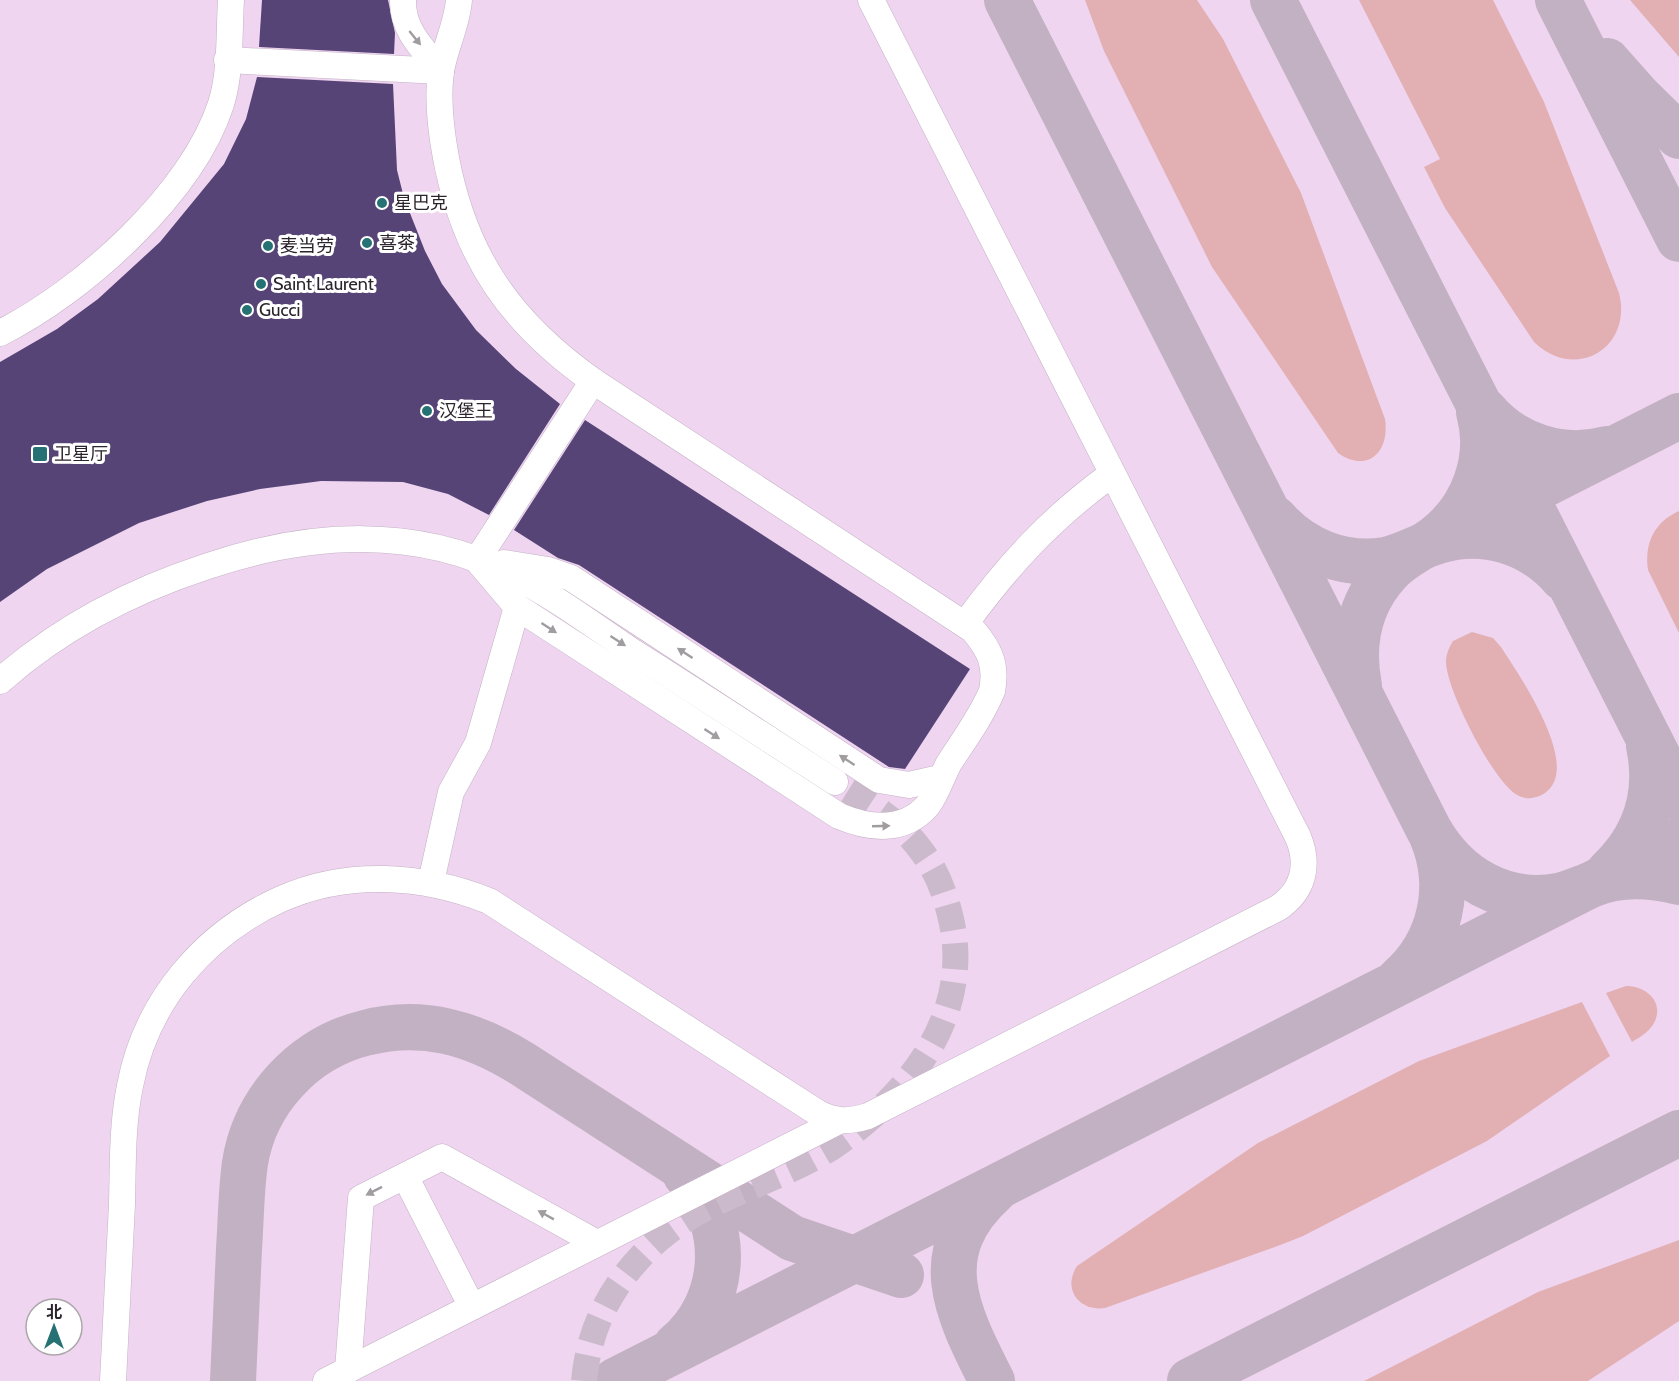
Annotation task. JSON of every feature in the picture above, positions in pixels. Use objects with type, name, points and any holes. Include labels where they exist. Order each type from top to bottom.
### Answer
[{"type":"lane","points":[[0,333],[79,282],[122,244],[158,206],[192,161],[211,128],[222,102],[231,0]]},
{"type":"lane","points":[[403,0],[404,18],[408,30],[441,71]]},
{"type":"lane","points":[[459,0],[457,16],[441,71],[444,144],[456,199],[470,238],[498,289],[517,315],[557,356],[593,381],[964,624],[991,653],[994,679],[986,704],[940,778],[929,803],[915,816],[901,824],[870,826],[839,816],[517,607],[477,560]]},
{"type":"lane","points":[[337,1375],[839,1121],[868,1116],[1278,908],[1287,902],[1300,885],[1304,862],[1298,837],[871,0]]},
{"type":"lane","points":[[227,60],[441,71]]},
{"type":"lane","points":[[477,560],[593,381]]},
{"type":"lane","points":[[964,624],[996,582],[1040,532],[1112,474]]},
{"type":"lane","points":[[0,681],[29,655],[75,625],[121,600],[177,576],[264,550],[309,542],[368,538],[429,545],[477,560],[530,585],[835,782]]},
{"type":"lane","points":[[477,560],[527,566],[571,578],[879,780],[909,785],[940,778]]},
{"type":"lane","points":[[431,882],[451,792],[478,743],[517,607]]},
{"type":"lane","points":[[113,1381],[127,1106],[135,1063],[143,1040],[171,988],[191,963],[220,935],[262,908],[285,897],[337,883],[398,879],[431,882],[489,901],[818,1113],[839,1121]]},
{"type":"lane","points":[[337,1375],[361,1198],[442,1157],[597,1243]]},
{"type":"lane","points":[[405,1176],[472,1307]]},
{"type":"shaded area","points":[[0,0],[1679,0],[1679,1381],[0,1381]]},
{"type":"shaded area","points":[[1085,0],[1197,0],[1223,39],[1301,193],[1385,419],[1384,441],[1375,456],[1359,461],[1338,453],[1212,267],[1104,51]]},
{"type":"shaded area","points":[[1359,0],[1493,0],[1544,102],[1619,293],[1621,313],[1617,329],[1609,343],[1597,353],[1583,359],[1567,359],[1550,354],[1534,342],[1445,208],[1424,167],[1440,159]]},
{"type":"shaded area","points":[[1630,0],[1679,0],[1679,57]]},
{"type":"shaded area","points":[[1679,511],[1679,633],[1648,570],[1647,560],[1649,543],[1657,528],[1663,521]]},
{"type":"shaded area","points":[[1472,632],[1493,638],[1501,647],[1533,699],[1553,743],[1557,763],[1555,780],[1545,793],[1539,796],[1529,798],[1519,796],[1497,775],[1485,756],[1454,693],[1448,675],[1447,654],[1453,641]]},
{"type":"shaded area","points":[[1626,986],[1647,992],[1657,1008],[1657,1015],[1652,1026],[1632,1042],[1606,993]]},
{"type":"shaded area","points":[[1582,1002],[1610,1056],[1487,1141],[1303,1236],[1283,1244],[1105,1308],[1088,1306],[1076,1297],[1071,1283],[1077,1266],[1258,1143],[1419,1061]]},
{"type":"shaded area","points":[[1679,1240],[1679,1321],[1588,1381],[1364,1381],[1538,1292]]},
{"type":"building","points":[[262,0],[388,0],[395,33],[394,54],[259,47]]},
{"type":"building","name":"卫星厅","points":[[257,77],[393,84],[397,170],[404,198],[425,251],[442,284],[476,330],[516,369],[560,404],[489,515],[448,494],[403,482],[321,481],[260,489],[207,501],[139,523],[47,569],[0,602],[0,362],[57,329],[98,299],[160,242],[224,164],[246,119]]},
{"type":"building","points":[[585,420],[970,669],[905,769],[889,767],[579,565],[558,558],[514,530]]},
{"type":"taxiway","points":[[1007,0],[1429,830],[1440,847],[1467,874],[1500,892],[1519,897],[1559,896],[1614,878],[1647,877],[1679,882]]},
{"type":"taxiway","points":[[1273,0],[1679,798]]},
{"type":"taxiway","points":[[1558,0],[1679,239]]},
{"type":"taxiway","points":[[1607,61],[1639,97],[1679,136]]},
{"type":"taxiway","points":[[1484,410],[1510,433],[1540,448],[1573,453],[1607,449]]},
{"type":"taxiway","points":[[1359,686],[1356,655],[1364,610],[1379,583],[1389,571],[1448,527],[1469,498],[1481,465],[1483,448],[1479,412]]},
{"type":"taxiway","points":[[1498,508],[1679,416]]},
{"type":"taxiway","points":[[1274,518],[1297,539],[1324,554],[1339,558],[1370,562],[1386,560],[1431,543],[1455,537],[1490,537],[1522,547],[1537,555],[1563,578]]},
{"type":"taxiway","points":[[1609,872],[1632,845],[1646,814],[1652,781],[1649,746]]},
{"type":"taxiway","points":[[1400,979],[1414,965],[1425,948],[1434,931],[1439,913],[1442,874],[1432,836]]},
{"type":"taxiway","points":[[615,1381],[1679,840]]},
{"type":"taxiway","points":[[233,1381],[245,1163],[259,1118],[271,1098],[303,1064],[343,1040],[386,1029],[407,1027],[446,1031],[465,1036],[503,1052],[792,1238],[901,1275]]},
{"type":"taxiway","points":[[1190,1381],[1679,1133]]},
{"type":"taxiway","points":[[676,1346],[693,1328],[706,1308],[714,1286],[718,1263],[717,1239],[711,1216],[701,1195],[686,1175]]},
{"type":"taxiway","points":[[992,1381],[959,1307],[954,1283],[954,1260],[960,1237],[973,1214],[994,1191]]},
{"type":"tunnel","points":[[584,1381],[587,1360],[598,1321],[617,1286],[643,1255],[658,1240],[699,1212],[813,1159],[861,1126],[887,1103],[910,1077],[929,1049],[943,1020],[953,988],[955,954],[951,919],[940,882],[926,857],[902,829],[881,812],[835,782]]},
{"type":"place","name":"星巴克","points":[[382,203]]},
{"type":"place","name":"喜茶","points":[[367,243]]},
{"type":"place","name":"麦当劳","points":[[268,246]]},
{"type":"place","name":"Saint Laurent","points":[[261,284]]},
{"type":"place","name":"Gucci","points":[[247,310]]},
{"type":"place","name":"汉堡王","points":[[427,411]]},
{"type":"place","name":"卫星厅","points":[[40,454]]}]
